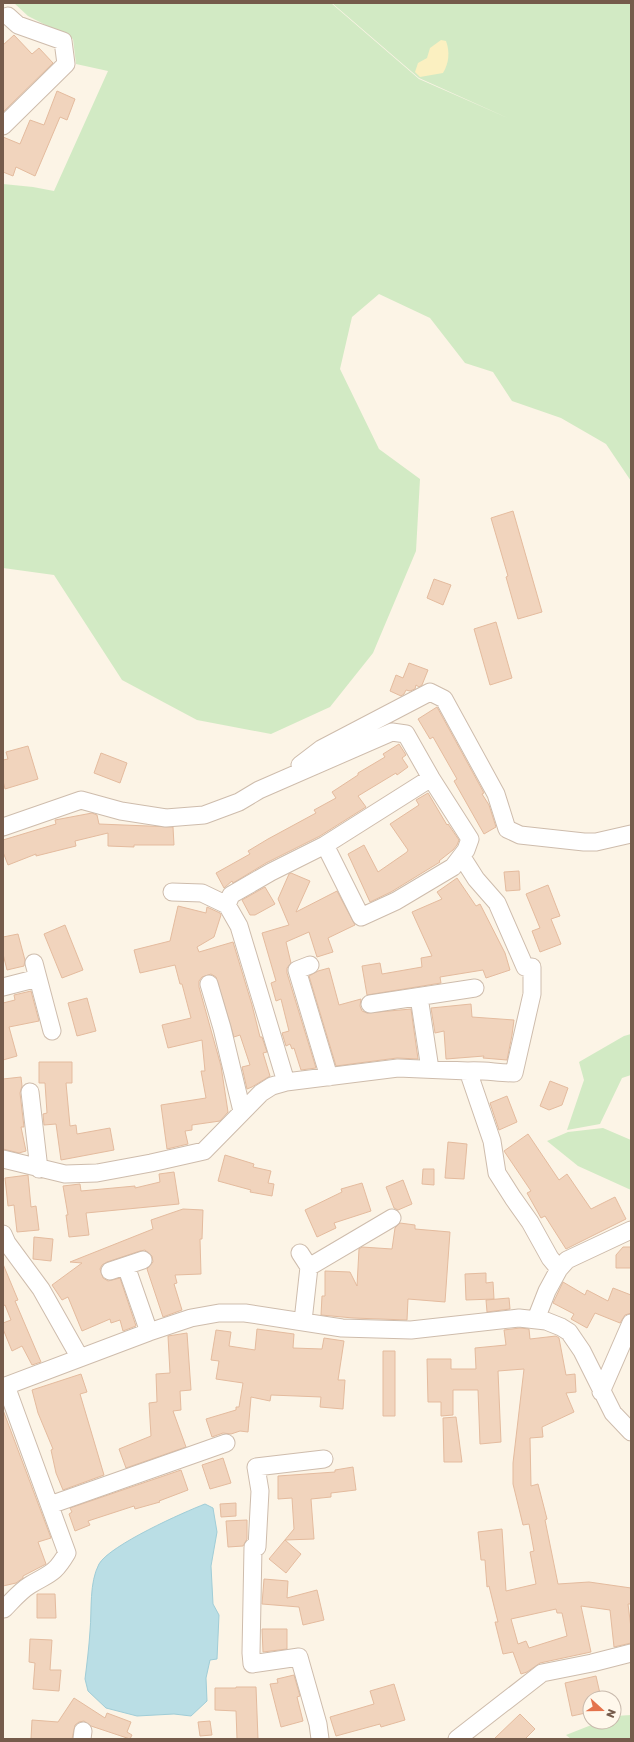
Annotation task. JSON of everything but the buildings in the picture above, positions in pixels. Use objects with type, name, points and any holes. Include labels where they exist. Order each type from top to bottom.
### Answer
[{"type":"street","points":[[3,126],[66,64],[63,41],[18,25],[5,16]]},
{"type":"street","points":[[3,827],[81,800],[120,811],[166,818],[204,815],[239,802],[296,768],[321,749],[430,692],[444,699],[496,794],[507,829],[520,835],[584,842],[596,842],[631,834]]},
{"type":"street","points":[[259,790],[392,732],[406,734],[431,778],[470,838],[466,850],[453,868],[402,898],[361,917],[325,845]]},
{"type":"street","points":[[227,906],[231,895],[271,872],[325,845],[431,778]]},
{"type":"street","points":[[3,1159],[39,1169],[65,1174],[97,1173],[204,1151],[261,1093],[272,1086],[286,1082],[398,1068],[482,1070],[496,1073],[514,1073],[532,994],[532,967],[525,967],[497,902],[476,879],[462,857]]},
{"type":"street","points":[[172,892],[202,893],[227,906],[239,926],[286,1082]]},
{"type":"street","points":[[310,965],[297,970],[329,1077]]},
{"type":"street","points":[[3,987],[36,970],[52,1031]]},
{"type":"street","points":[[209,984],[222,1028],[242,1111]]},
{"type":"street","points":[[370,1004],[475,988]]},
{"type":"street","points":[[420,997],[430,1069]]},
{"type":"street","points":[[468,1070],[492,1141],[497,1173],[530,1222],[550,1258],[559,1269]]},
{"type":"street","points":[[30,1092],[39,1169]]},
{"type":"street","points":[[303,1321],[304,1260],[392,1218]]},
{"type":"street","points":[[536,1319],[547,1291],[559,1269],[567,1260],[631,1230]]},
{"type":"street","points":[[3,1234],[7,1243],[41,1289],[80,1358]]},
{"type":"street","points":[[110,1272],[143,1260]]},
{"type":"street","points":[[126,1266],[149,1332]]},
{"type":"street","points":[[4,1609],[29,1585],[49,1576],[59,1568],[67,1553],[4,1387],[149,1332],[191,1318],[218,1313],[245,1313],[342,1328],[411,1330],[518,1318],[536,1319],[561,1326],[569,1332],[582,1351],[601,1392],[613,1413],[631,1432]]},
{"type":"street","points":[[601,1392],[631,1323]]},
{"type":"street","points":[[50,1505],[226,1443]]},
{"type":"street","points":[[320,1739],[318,1724],[299,1657],[252,1664],[251,1653],[253,1548],[257,1547],[260,1492],[256,1467],[324,1459]]},
{"type":"street","points":[[457,1739],[468,1732],[518,1690],[542,1673],[592,1663],[631,1653]]},
{"type":"green space","points":[[14,3],[331,3],[419,79],[512,120],[419,78],[332,3],[631,3],[631,481],[606,444],[561,418],[512,401],[493,372],[465,363],[430,318],[379,294],[352,317],[340,369],[379,449],[420,479],[416,551],[373,653],[330,707],[271,734],[197,720],[122,680],[54,575],[3,568],[3,184],[54,191],[108,71],[76,64],[73,39],[28,16]]},
{"type":"green space","points":[[631,1034],[631,1075],[622,1078],[600,1124],[567,1130],[584,1080],[579,1062],[624,1036]]},
{"type":"green space","points":[[603,1128],[631,1140],[631,1190],[578,1166],[547,1141],[568,1132]]},
{"type":"green space","points":[[631,1715],[631,1739],[571,1739],[566,1735],[582,1729],[582,1730],[622,1730],[622,1716]]},
{"type":"sand","points":[[441,40],[446,41],[448,53],[447,65],[443,73],[420,77],[415,72],[418,63],[427,58],[430,48]]},
{"type":"water","points":[[205,1504],[213,1508],[217,1532],[211,1566],[213,1604],[219,1615],[217,1659],[210,1660],[206,1678],[207,1701],[191,1716],[174,1714],[137,1716],[106,1708],[88,1691],[85,1679],[90,1637],[92,1588],[99,1564],[106,1556],[132,1539],[165,1521]]}]
